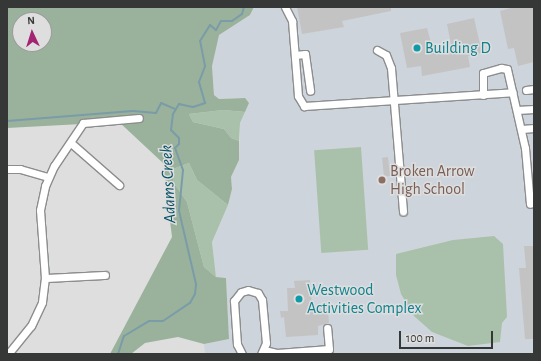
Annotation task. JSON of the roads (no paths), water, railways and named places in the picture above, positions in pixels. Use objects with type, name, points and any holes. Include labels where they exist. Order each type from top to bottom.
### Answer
[{"type":"street","points":[[285,7],[292,21],[298,96],[304,106],[513,92]]},
{"type":"street","points":[[377,50],[386,55],[390,61],[403,212]]},
{"type":"street","points":[[295,55],[305,54],[310,91]]},
{"type":"street","points":[[483,95],[483,73],[501,68],[507,69],[510,74],[517,110],[518,125],[522,129],[530,204]]},
{"type":"street","points":[[526,90],[534,89]]},
{"type":"street","points":[[517,110],[534,109]]},
{"type":"street","points":[[8,354],[34,321],[42,302],[45,278],[40,210],[48,177],[83,123],[139,118]]},
{"type":"street","points":[[522,129],[534,128]]},
{"type":"street","points":[[71,143],[119,185]]},
{"type":"street","points":[[7,169],[20,168],[48,177]]},
{"type":"street","points":[[45,278],[105,275]]},
{"type":"street","points":[[242,354],[237,344],[234,301],[241,292],[248,290],[258,293],[262,300],[263,352],[277,353],[329,349],[328,328]]},
{"type":"waterway","name":"Adams Creek","points":[[118,354],[124,336],[149,321],[163,321],[190,303],[195,294],[196,284],[179,211],[183,170],[175,148],[179,144],[179,138],[171,130],[173,114],[179,104],[193,107],[205,103],[199,82],[205,66],[200,41],[210,25],[216,30],[221,21],[232,21],[242,14],[244,7]]},
{"type":"waterway","points":[[7,121],[133,111],[156,113],[161,103],[175,109]]},
{"type":"place","name":"Building D","points":[[417,48]]},
{"type":"place","name":"Broken Arrow High School","points":[[382,180]]},
{"type":"place","name":"Westwood Activities Complex","points":[[299,299]]}]
